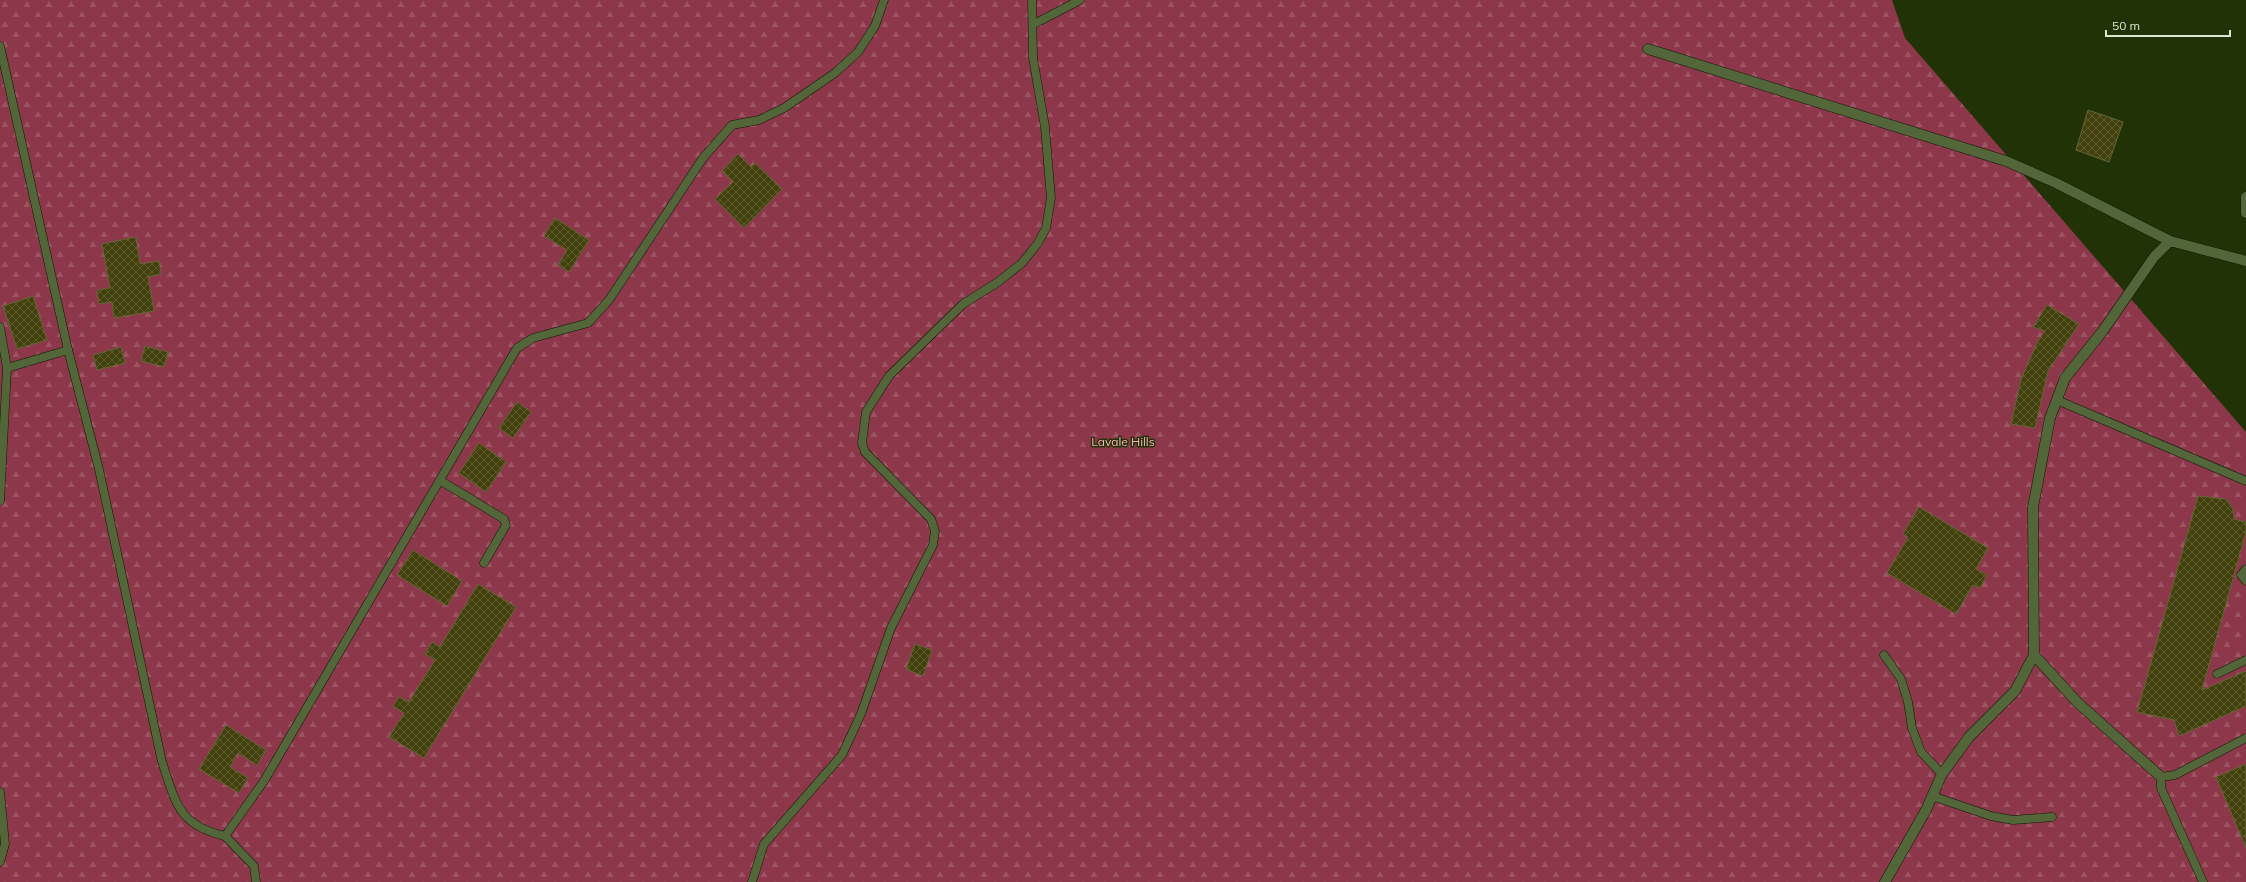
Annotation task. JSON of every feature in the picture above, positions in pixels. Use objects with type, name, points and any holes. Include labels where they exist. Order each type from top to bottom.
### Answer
[{"type":"street","points":[[1648,49],[2006,161],[2056,183],[2170,242],[2246,261]]},
{"type":"street","points":[[2246,197],[2246,213]]},
{"type":"street","points":[[1885,882],[1932,796],[1942,774],[1969,738],[2015,691],[2034,655],[2033,507],[2050,418],[2065,378],[2102,332],[2154,257],[2170,242]]},
{"type":"street","points":[[2034,655],[2077,702],[2162,777]]},
{"type":"lane","points":[[224,836],[264,781],[441,481],[482,410],[498,378],[517,348],[533,338],[588,322],[598,313],[609,300],[708,152],[732,126],[759,120],[784,108],[835,73],[858,52],[875,26],[884,0]]},
{"type":"lane","points":[[752,882],[764,844],[842,755],[861,714],[891,628],[935,538],[931,519],[865,452],[862,443],[866,412],[890,376],[963,304],[998,282],[1022,263],[1038,243],[1046,228],[1051,198],[1045,127],[1033,58],[1034,24],[1032,0]]},
{"type":"lane","points":[[1034,24],[1080,0]]},
{"type":"lane","points":[[0,46],[2,69],[68,350],[99,469],[162,762],[176,803],[186,819],[209,832],[224,836],[254,866],[256,882]]},
{"type":"lane","points":[[0,327],[7,368],[0,500]]},
{"type":"lane","points":[[7,368],[68,350]]},
{"type":"lane","points":[[2057,400],[2246,481]]},
{"type":"lane","points":[[441,481],[504,519],[506,524],[484,563]]},
{"type":"lane","points":[[2246,569],[2241,574],[2246,581]]},
{"type":"lane","points":[[1884,655],[1901,679],[1908,702],[1912,728],[1921,752],[1942,774]]},
{"type":"lane","points":[[2217,674],[2246,660]]},
{"type":"lane","points":[[2203,882],[2160,788],[2162,777],[2175,775],[2246,738]]},
{"type":"lane","points":[[0,792],[6,844],[0,862]]},
{"type":"lane","points":[[1932,796],[1991,816],[2014,820],[2052,817]]},
{"type":"green space","name":"Lavale Hills","points":[[0,0],[1892,0],[1905,38],[2246,432],[2246,882],[0,882]]},
{"type":"building","points":[[2088,110],[2123,122],[2109,162],[2076,150]]},
{"type":"building","points":[[738,154],[751,167],[755,163],[782,189],[744,228],[715,199],[733,182],[722,171]]},
{"type":"building","points":[[555,218],[589,240],[569,272],[558,265],[567,250],[544,236]]},
{"type":"building","points":[[136,237],[140,264],[159,261],[161,274],[148,277],[154,311],[114,318],[112,302],[99,304],[97,290],[110,288],[102,244]]},
{"type":"building","points":[[33,296],[47,340],[17,349],[3,306]]},
{"type":"building","points":[[2047,305],[2079,324],[2048,371],[2035,428],[2011,424],[2021,379],[2038,341],[2045,331],[2033,327]]},
{"type":"building","points":[[145,346],[168,352],[164,367],[141,361]]},
{"type":"building","points":[[121,347],[125,363],[97,370],[93,355]]},
{"type":"building","points":[[517,402],[531,412],[513,438],[499,428]]},
{"type":"building","points":[[479,443],[506,462],[486,492],[459,473]]},
{"type":"building","points":[[2198,496],[2226,499],[2233,509],[2234,519],[2246,522],[2246,532],[2202,690],[2246,671],[2246,706],[2179,736],[2174,720],[2137,712]]},
{"type":"building","points":[[1919,507],[1988,548],[1976,569],[1987,575],[1980,588],[1973,585],[1956,614],[1887,573],[1908,537],[1903,534]]},
{"type":"building","points":[[413,550],[462,581],[447,606],[397,575]]},
{"type":"building","points":[[478,584],[516,607],[424,758],[389,737],[404,713],[393,706],[399,697],[409,702],[435,660],[425,654],[432,642],[440,647]]},
{"type":"building","points":[[915,644],[932,650],[923,676],[906,669]]},
{"type":"building","points":[[226,725],[266,750],[257,765],[238,753],[230,767],[248,778],[239,793],[199,769]]},
{"type":"building","points":[[2246,764],[2246,848],[2216,777]]}]
